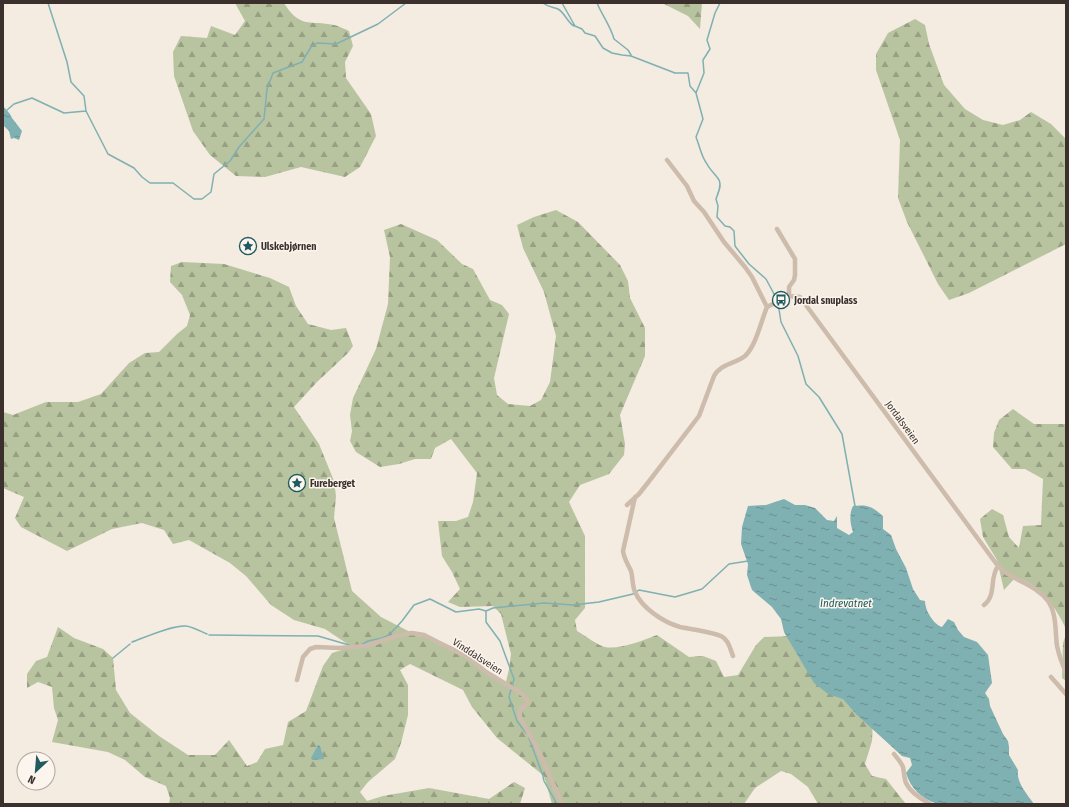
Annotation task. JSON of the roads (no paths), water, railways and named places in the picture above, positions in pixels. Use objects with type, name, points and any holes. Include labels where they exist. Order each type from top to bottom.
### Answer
[{"type":"street","points":[[667,160],[687,186],[694,201],[704,212],[724,242],[752,277],[767,307]]},
{"type":"street","points":[[627,505],[650,480],[699,416],[714,376],[718,371],[739,360],[750,350],[767,307],[774,302],[789,296],[789,287],[794,280],[795,275],[795,259],[777,229]]},
{"type":"street","name":"Jordalsveien","points":[[789,296],[800,297],[803,300],[998,566],[1007,574],[1035,590],[1048,601],[1053,613],[1060,658],[1066,672]]},
{"type":"street","points":[[635,497],[622,552],[631,571],[634,590],[637,596],[657,617],[667,622],[722,636],[729,643],[734,656]]},
{"type":"street","points":[[984,605],[988,602],[992,595],[994,575],[998,566]]},
{"type":"street","name":"Vinddalsveien","points":[[297,680],[303,657],[310,649],[316,647],[339,648],[366,646],[393,637],[412,633],[424,635],[469,658],[486,672],[521,693],[528,700],[528,703],[520,710],[520,717],[538,750],[562,804]]},
{"type":"street","points":[[1051,677],[1066,694]]},
{"type":"street","points":[[894,754],[903,767],[905,782],[916,795],[930,804]]},
{"type":"water","points":[[3,106],[22,131],[19,140],[14,138],[11,139],[9,131],[3,125]]},
{"type":"water","name":"Indrevatnet","points":[[784,499],[795,505],[805,505],[815,508],[827,520],[834,521],[837,516],[837,528],[849,535],[853,532],[850,519],[853,506],[863,505],[870,507],[883,516],[883,529],[891,535],[896,549],[906,568],[913,589],[920,600],[925,601],[926,608],[933,620],[942,627],[948,619],[954,622],[964,637],[977,642],[988,655],[992,683],[985,693],[989,699],[990,706],[1003,734],[1008,741],[1009,755],[1018,770],[1020,783],[1034,804],[937,804],[926,799],[917,792],[908,779],[906,773],[912,765],[910,758],[902,756],[856,714],[843,699],[828,694],[814,683],[784,632],[781,619],[772,607],[752,590],[747,575],[748,564],[741,544],[742,527],[748,506],[766,505]]},
{"type":"water","points":[[318,745],[320,746],[324,759],[312,760],[311,758]]},
{"type":"waterway","points":[[48,3],[67,62],[71,82],[84,96],[86,111]]},
{"type":"waterway","points":[[7,110],[14,104],[32,98],[64,113],[86,111],[108,154],[134,168],[150,183],[173,183],[194,199],[202,199],[211,192],[214,174],[230,161],[239,147],[264,119],[267,89],[273,73],[302,62],[311,47],[317,43],[336,44],[378,24],[406,3]]},
{"type":"waterway","points":[[543,3],[558,9],[574,26]]},
{"type":"waterway","points":[[562,3],[575,26],[582,29],[585,33],[595,36],[603,48],[612,53],[631,56],[675,73],[688,73],[690,86],[696,93]]},
{"type":"waterway","points":[[597,3],[614,39],[628,50],[631,55]]},
{"type":"waterway","points":[[720,3],[715,13],[707,40],[710,49],[703,60],[704,73],[696,93],[703,119],[696,137],[703,158],[720,182],[716,199],[718,206],[717,217],[725,226],[730,227],[734,231],[735,246],[749,264],[766,279],[778,303],[781,322],[798,356],[806,384],[819,397],[842,434],[855,506]]},
{"type":"waterway","points":[[526,733],[517,721],[509,697],[514,679],[500,641],[486,622],[486,611],[493,608],[544,603],[573,605],[599,602],[633,594],[639,590],[675,597],[702,589],[729,564],[748,561]]},
{"type":"waterway","points":[[361,645],[368,641],[389,635],[414,605],[430,599],[456,612],[479,609],[486,611]]},
{"type":"waterway","points":[[132,642],[166,629],[180,626],[191,627],[207,634]]},
{"type":"waterway","points":[[209,635],[318,636],[349,645]]},
{"type":"waterway","points":[[113,658],[130,644]]},
{"type":"waterway","points":[[529,738],[544,781],[557,804]]},
{"type":"place","name":"Ulskebjørnen","points":[[248,246]]},
{"type":"place","name":"Jordal snuplass","points":[[781,300]]},
{"type":"place","name":"Fureberget","points":[[297,483]]}]
